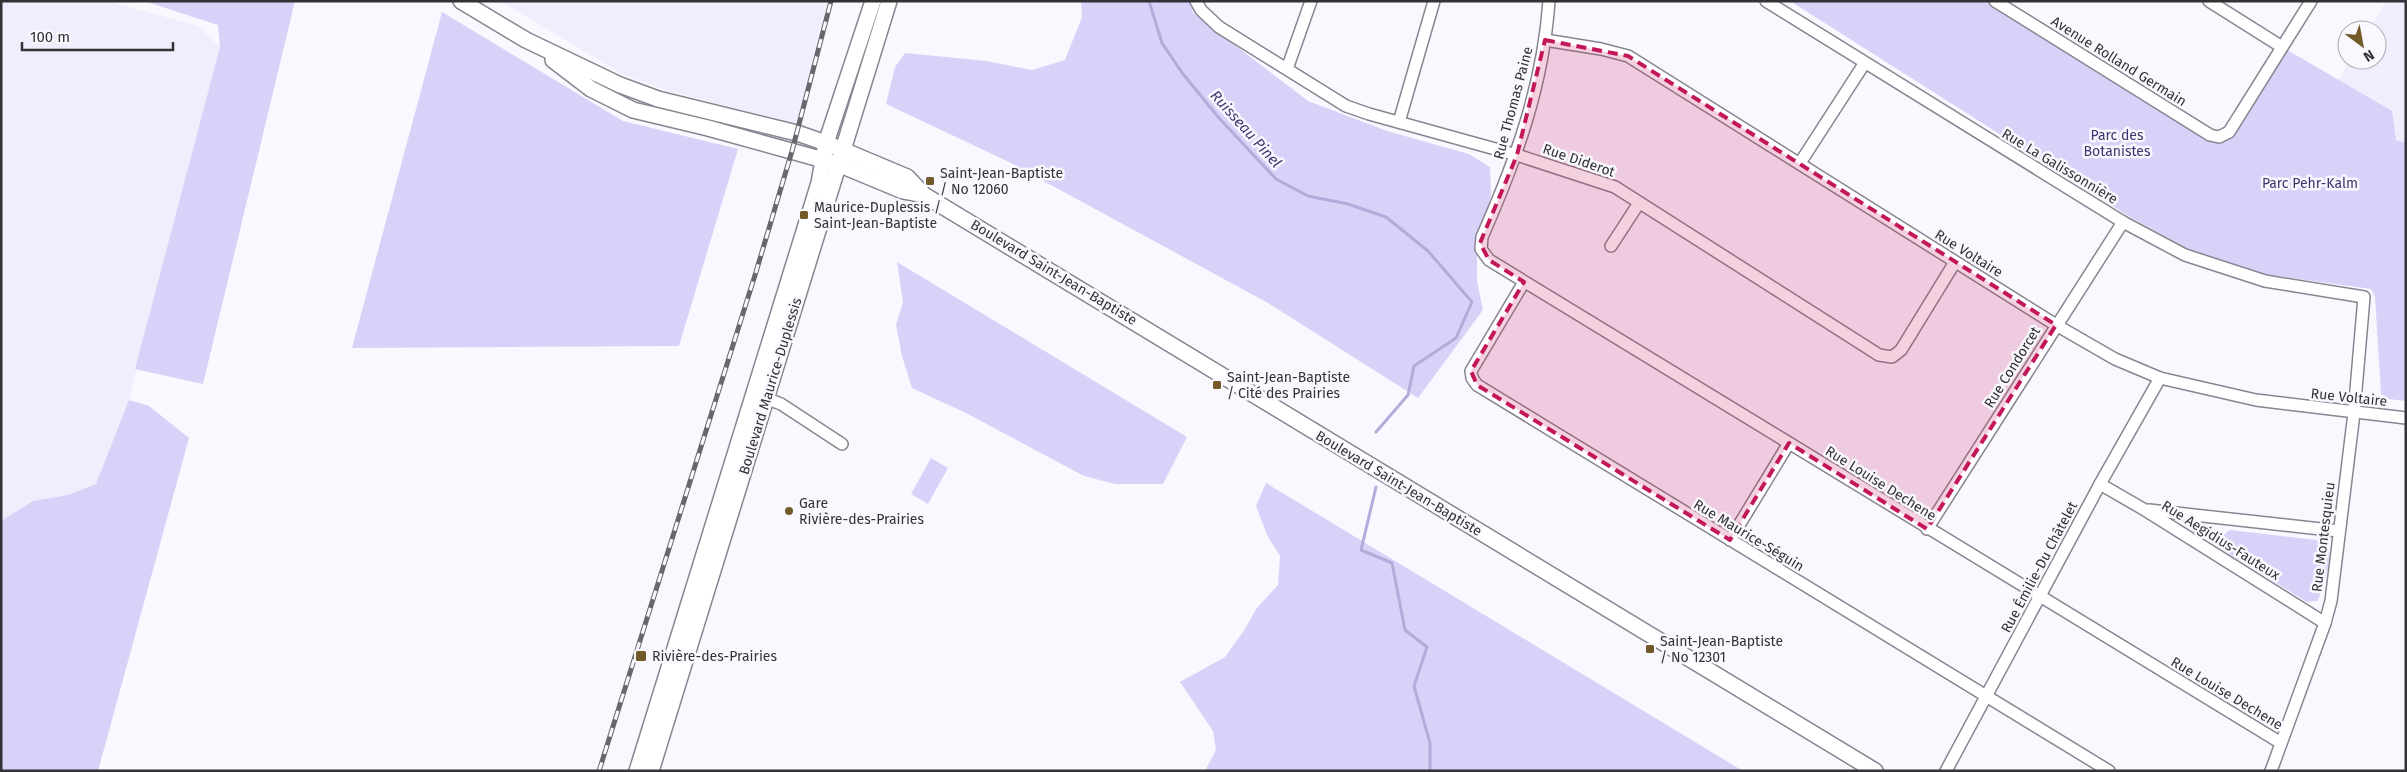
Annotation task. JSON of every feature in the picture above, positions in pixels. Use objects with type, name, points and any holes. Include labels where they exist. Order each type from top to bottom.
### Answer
[{"type":"main road","name":"Boulevard Saint-Jean-Baptiste","points":[[461,1],[526,40],[591,89],[633,110],[838,164],[903,191],[924,195]]},
{"type":"main road","name":"Boulevard Maurice-Duplessis","points":[[651,771],[760,396],[819,184],[826,143],[873,1]]},
{"type":"main road","name":"Boulevard Maurice-Duplessis","points":[[637,771],[838,164],[889,1]]},
{"type":"main road","name":"Boulevard Saint-Jean-Baptiste","points":[[526,40],[648,96],[797,133],[842,149],[907,177],[924,195],[1875,771]]},
{"type":"street","name":"Rue Diderot","points":[[1196,1],[1201,10],[1219,27],[1346,106],[1516,155],[1615,188],[1879,355],[1892,357],[1901,350],[1955,262]]},
{"type":"street","points":[[1287,68],[1311,1]]},
{"type":"street","points":[[1399,122],[1434,1]]},
{"type":"street","name":"Rue Thomas Paine","points":[[1482,237],[1516,155],[1545,40],[1549,1]]},
{"type":"street","name":"Rue La Galissonnière","points":[[1766,1],[1864,64],[2123,222],[2184,255],[2265,281],[2364,297]]},
{"type":"street","name":"Avenue Rolland Germain","points":[[1995,1],[2210,135],[2219,137],[2229,132],[2282,47]]},
{"type":"street","points":[[2209,1],[2282,47],[2311,1]]},
{"type":"street","name":"Rue Voltaire","points":[[1545,40],[1601,48],[1628,56],[2056,325],[2115,359],[2160,378],[2256,400],[2406,418]]},
{"type":"street","points":[[1800,163],[1864,64]]},
{"type":"street","points":[[1611,246],[1639,203]]},
{"type":"street","name":"Rue Condorcet","points":[[1927,529],[2123,222]]},
{"type":"street","name":"Rue Louise Dechene","points":[[1482,237],[1481,249],[1489,260],[1927,529],[2281,743]]},
{"type":"street","name":"Rue Maurice-Séguin","points":[[1524,282],[1471,371],[1476,385],[2109,771]]},
{"type":"street","name":"Rue Montesquieu","points":[[2271,771],[2325,623],[2331,601],[2354,413],[2364,297]]},
{"type":"street","name":"Rue Émilie-Du Châtelet","points":[[1946,771],[2100,484],[2160,378]]},
{"type":"street","points":[[760,396],[781,404],[842,444]]},
{"type":"street","points":[[1730,540],[1789,443]]},
{"type":"street","name":"Rue Aegidius-Fauteux","points":[[2100,484],[2145,510],[2325,623]]},
{"type":"street","points":[[2145,510],[2339,531]]},
{"type":"highlighted area","points":[[1545,40],[1628,56],[2056,325],[1927,529],[1789,443],[1730,540],[1477,385],[1471,371],[1524,282],[1489,260],[1480,243],[1517,155]]},
{"type":"shaded area","points":[[1,1],[106,1],[198,26],[220,47],[129,400],[96,484],[68,495],[33,501],[1,521]]},
{"type":"shaded area","points":[[500,1],[827,1],[796,125],[666,90],[624,75]]},
{"type":"shaded area","points":[[2386,1],[2406,1],[2406,143],[2396,140],[2338,80],[2344,70],[2387,70],[2387,20],[2375,20]]},
{"type":"green space","points":[[144,1],[295,1],[203,384],[135,369],[220,47],[218,25]]},
{"type":"green space","points":[[1081,1],[1189,1],[1193,13],[1308,101],[1387,131],[1469,154],[1490,167],[1491,195],[1477,245],[1477,281],[1483,310],[1418,398],[1268,303],[1007,161],[886,104],[895,67],[905,53],[986,61],[1032,70],[1065,60],[1082,17]]},
{"type":"green space","points":[[1790,1],[1995,1],[2210,135],[2229,132],[2282,47],[2392,111],[2396,140],[2406,143],[2406,401],[2388,399],[2381,394],[2375,297],[2371,289],[2269,275],[2196,253],[2130,217]]},
{"type":"green space","points":[[442,12],[623,121],[738,149],[679,346],[352,348]]},
{"type":"green space","points":[[897,262],[1187,437],[1163,484],[1115,484],[1084,476],[968,414],[912,388],[902,356],[896,325],[903,302]]},
{"type":"green space","points":[[129,400],[149,406],[189,438],[98,771],[1,771],[1,521],[33,501],[68,495],[96,484]]},
{"type":"green space","points":[[931,458],[948,468],[928,504],[911,494]]},
{"type":"green space","points":[[1266,483],[1743,771],[1205,771],[1216,750],[1213,731],[1180,682],[1225,657],[1245,629],[1256,609],[1278,585],[1280,556],[1267,535],[1256,506]]},
{"type":"green space","points":[[2230,530],[2326,541],[2329,562],[2317,601],[2307,602],[2221,549],[2222,538]]},
{"type":"waterway","name":"Ruisseau Pinel","points":[[1149,1],[1162,43],[1183,74],[1219,118],[1276,179],[1308,196],[1348,204],[1386,217],[1428,251],[1472,302],[1456,338],[1414,366],[1408,395],[1376,432]]},
{"type":"waterway","name":"Ruisseau Pinel","points":[[1376,487],[1361,550],[1392,563],[1405,630],[1427,647],[1414,686],[1430,743],[1430,771]]},
{"type":"railway","points":[[599,771],[756,272],[792,151],[831,1]]},
{"type":"place","name":"Saint-Jean-Baptiste / No 12060","points":[[930,181]]},
{"type":"place","name":"Maurice-Duplessis / Saint-Jean-Baptiste","points":[[804,215]]},
{"type":"place","name":"Saint-Jean-Baptiste / Cité des Prairies","points":[[1217,385]]},
{"type":"place","name":"Gare Rivière-des-Prairies","points":[[789,511]]},
{"type":"place","name":"Saint-Jean-Baptiste / No 12301","points":[[1650,649]]},
{"type":"place","name":"Rivière-des-Prairies","points":[[641,656]]},
{"type":"park label","name":"Parc des Botanistes","points":[[2117,144]]},
{"type":"park label","name":"Parc Pehr-Kalm","points":[[2310,183]]}]
